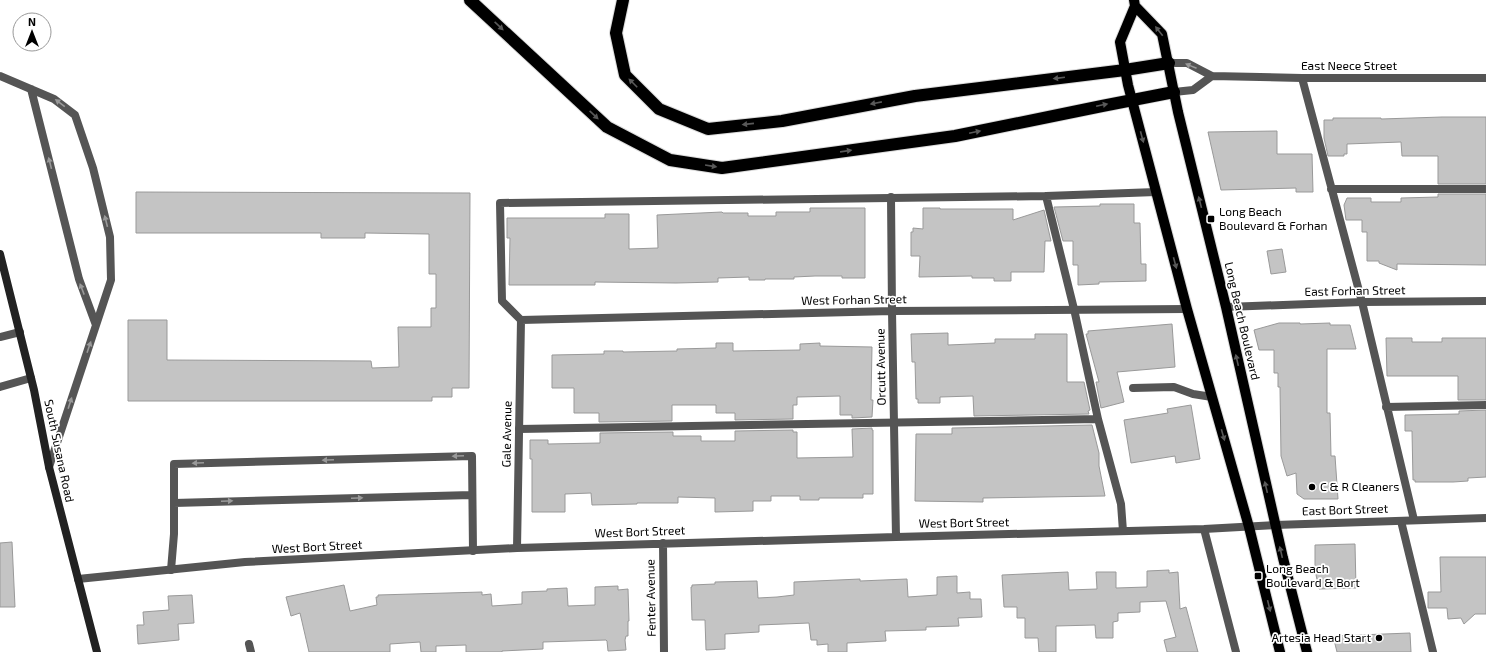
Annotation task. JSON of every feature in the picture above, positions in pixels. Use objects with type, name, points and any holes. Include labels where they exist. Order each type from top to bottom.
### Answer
[{"type":"highway","points":[[470,0],[607,127],[670,160],[722,168],[955,136],[1174,92]]},
{"type":"highway","points":[[623,0],[616,33],[624,75],[658,109],[708,129],[782,121],[915,96],[1125,70],[1169,63]]},
{"type":"main road","name":"Long Beach Boulevard","points":[[1280,652],[1249,527],[1187,309],[1125,70],[1120,42],[1135,3],[1162,34],[1174,92],[1306,652]]},
{"type":"street","name":"East Neece Street","points":[[1169,63],[1187,63],[1212,76],[1302,78],[1486,78]]},
{"type":"street","points":[[0,76],[54,99],[75,115],[93,168],[110,237],[111,280],[49,467]]},
{"type":"street","points":[[1174,92],[1193,90],[1212,76]]},
{"type":"street","points":[[1302,78],[1362,302],[1414,520]]},
{"type":"street","points":[[31,89],[79,279],[96,325]]},
{"type":"street","points":[[1331,189],[1486,190]]},
{"type":"street","points":[[521,320],[502,301],[500,203],[1046,196],[1156,192]]},
{"type":"street","points":[[1046,196],[1074,309],[1098,419],[1121,504],[1123,531]]},
{"type":"street","name":"Orcutt Avenue","points":[[891,197],[896,537]]},
{"type":"street","name":"South Susana Road","points":[[0,254],[31,378],[49,467],[97,652]]},
{"type":"street","name":"East Forhan Street","points":[[1226,308],[1362,302],[1486,301]]},
{"type":"street","name":"West Forhan Street","points":[[521,320],[892,311],[1187,309]]},
{"type":"street","name":"Gale Avenue","points":[[517,548],[521,320]]},
{"type":"street","points":[[0,337],[20,332]]},
{"type":"street","points":[[0,387],[31,378]]},
{"type":"street","points":[[1133,388],[1174,387],[1193,394],[1212,397]]},
{"type":"street","points":[[1386,407],[1486,405]]},
{"type":"street","points":[[519,428],[1098,419]]},
{"type":"street","points":[[171,570],[174,534],[174,464],[472,456],[473,551]]},
{"type":"street","points":[[174,503],[472,495]]},
{"type":"street","name":"East Bort Street","points":[[1204,529],[1275,524],[1486,518]]},
{"type":"street","points":[[1401,521],[1433,652]]},
{"type":"street","points":[[1204,529],[1236,652]]},
{"type":"street","name":"West Bort Street","points":[[78,578],[245,562],[517,548],[1204,529]]},
{"type":"street","name":"Fenter Avenue","points":[[663,543],[664,652]]},
{"type":"building","points":[[1486,117],[1486,184],[1438,184],[1438,156],[1402,156],[1401,142],[1347,144],[1347,154],[1344,154],[1344,156],[1328,156],[1324,138],[1324,120],[1333,120],[1333,118],[1381,119]]},
{"type":"building","points":[[1277,131],[1277,154],[1312,154],[1313,192],[1296,192],[1296,188],[1221,190],[1208,132]]},
{"type":"building","points":[[136,192],[470,193],[469,388],[452,388],[452,397],[432,397],[432,401],[128,401],[128,320],[167,320],[167,360],[371,361],[372,368],[399,367],[398,327],[431,327],[431,308],[436,308],[436,274],[429,274],[429,234],[365,233],[365,238],[321,238],[321,233],[136,233]]},
{"type":"building","points":[[1438,194],[1486,194],[1486,265],[1397,264],[1397,270],[1379,263],[1379,261],[1367,261],[1367,232],[1362,232],[1362,220],[1346,220],[1344,205],[1347,198],[1371,198],[1371,202],[1401,202],[1401,198],[1438,197]]},
{"type":"building","points":[[1100,204],[1134,204],[1134,223],[1140,223],[1141,264],[1146,264],[1146,281],[1099,282],[1099,284],[1078,285],[1078,265],[1073,265],[1073,241],[1063,241],[1054,207],[1100,206]]},
{"type":"building","points":[[810,208],[865,208],[865,278],[815,276],[794,277],[794,279],[749,280],[749,277],[718,278],[718,282],[595,282],[595,285],[509,285],[510,238],[507,238],[507,218],[605,218],[605,214],[629,214],[629,249],[658,248],[657,215],[722,212],[748,213],[748,216],[776,216],[776,212],[810,212]]},
{"type":"building","points":[[923,208],[1013,209],[1013,220],[1044,210],[1051,241],[1045,241],[1044,272],[1011,272],[1011,281],[994,281],[994,278],[972,278],[972,276],[919,277],[920,256],[911,256],[911,232],[913,232],[913,228],[923,229]]},
{"type":"building","points":[[1282,249],[1286,272],[1271,274],[1267,251]]},
{"type":"building","points":[[1279,323],[1330,323],[1330,325],[1350,325],[1356,349],[1327,349],[1327,413],[1330,413],[1331,456],[1335,456],[1338,499],[1304,499],[1297,494],[1296,473],[1287,476],[1281,456],[1280,387],[1278,387],[1278,373],[1274,373],[1274,350],[1259,350],[1254,330]]},
{"type":"building","points":[[1172,324],[1175,367],[1117,372],[1124,402],[1101,408],[1096,382],[1099,382],[1086,334],[1088,334],[1088,331]]},
{"type":"building","points":[[948,333],[948,345],[995,343],[995,339],[1035,339],[1035,334],[1067,334],[1067,382],[1084,382],[1090,410],[1088,411],[1089,414],[974,416],[973,396],[940,397],[940,403],[918,403],[918,399],[916,399],[915,362],[912,362],[911,334]]},
{"type":"building","points":[[1386,338],[1412,338],[1412,342],[1442,342],[1442,338],[1486,338],[1486,400],[1458,400],[1458,376],[1387,376]]},
{"type":"building","points":[[716,343],[733,343],[733,351],[800,350],[800,344],[820,343],[820,346],[872,347],[872,417],[852,418],[852,415],[840,415],[840,396],[797,397],[797,405],[793,405],[793,419],[735,420],[735,413],[716,413],[716,405],[672,405],[672,421],[599,422],[599,413],[574,413],[574,388],[552,388],[552,355],[604,354],[604,351],[677,351],[677,349],[716,348]]},
{"type":"building","points":[[1191,405],[1200,459],[1176,463],[1175,456],[1131,463],[1124,420],[1168,413],[1167,409]]},
{"type":"building","points":[[1486,410],[1486,477],[1468,478],[1468,481],[1453,482],[1415,482],[1415,480],[1413,480],[1412,431],[1405,431],[1405,415],[1459,414],[1459,411]]},
{"type":"building","points":[[1092,425],[1099,453],[1099,466],[1105,496],[983,498],[983,502],[915,501],[916,434],[952,434],[952,428]]},
{"type":"building","points":[[872,428],[873,494],[863,494],[863,498],[819,498],[819,500],[800,500],[800,496],[771,496],[771,501],[753,501],[753,511],[715,512],[715,498],[678,497],[678,503],[592,505],[591,493],[565,494],[565,512],[532,512],[532,459],[530,459],[530,440],[548,440],[548,444],[600,443],[600,433],[673,432],[673,436],[701,436],[701,441],[735,441],[735,431],[793,430],[793,432],[797,432],[797,458],[853,457],[852,429]]},
{"type":"building","points":[[12,542],[15,607],[0,607],[0,543]]},
{"type":"building","points":[[1355,544],[1356,588],[1319,589],[1315,570],[1315,545]]},
{"type":"building","points":[[1440,557],[1486,557],[1486,614],[1475,614],[1464,624],[1461,618],[1448,619],[1447,608],[1428,608],[1428,592],[1441,592]]},
{"type":"building","points":[[1169,570],[1169,573],[1178,572],[1180,609],[1186,607],[1198,652],[1167,652],[1164,640],[1176,637],[1166,601],[1140,602],[1140,612],[1118,613],[1118,621],[1113,622],[1113,638],[1096,638],[1095,625],[1056,626],[1056,652],[1039,652],[1038,638],[1025,638],[1025,618],[1017,618],[1017,607],[1004,607],[1002,575],[1068,572],[1069,590],[1097,589],[1096,572],[1116,572],[1116,588],[1147,587],[1147,571]]},
{"type":"building","points":[[957,576],[957,593],[970,592],[970,599],[981,599],[982,617],[958,618],[959,626],[926,627],[926,630],[885,631],[886,641],[847,643],[847,652],[828,652],[828,644],[817,645],[817,640],[811,640],[809,623],[759,625],[759,632],[725,634],[725,649],[706,650],[705,620],[692,620],[692,585],[715,584],[715,582],[757,581],[758,598],[794,595],[794,582],[860,579],[860,581],[907,579],[908,597],[937,595],[937,577]]},
{"type":"building","points":[[344,585],[350,611],[377,605],[376,597],[378,597],[378,595],[482,592],[482,595],[491,594],[492,606],[522,604],[522,592],[547,591],[547,589],[567,588],[568,606],[595,605],[595,587],[618,586],[618,590],[628,589],[629,621],[628,636],[626,636],[625,640],[626,650],[608,651],[606,640],[543,642],[543,649],[502,652],[466,652],[466,645],[436,646],[436,652],[421,652],[420,642],[390,644],[390,652],[309,652],[300,613],[291,616],[286,597]]},
{"type":"building","points":[[192,595],[194,623],[178,624],[179,640],[138,644],[137,625],[144,625],[143,612],[169,610],[168,596]]},
{"type":"building","points":[[1410,633],[1411,652],[1337,652],[1333,636]]},
{"type":"place","name":"Long Beach Boulevard & Forhan","points":[[1211,219]]},
{"type":"place","name":"C & R Cleaners","points":[[1312,487]]},
{"type":"place","name":"Long Beach Boulevard & Bort","points":[[1258,576]]},
{"type":"place","name":"Artesia Head Start","points":[[1379,638]]}]
